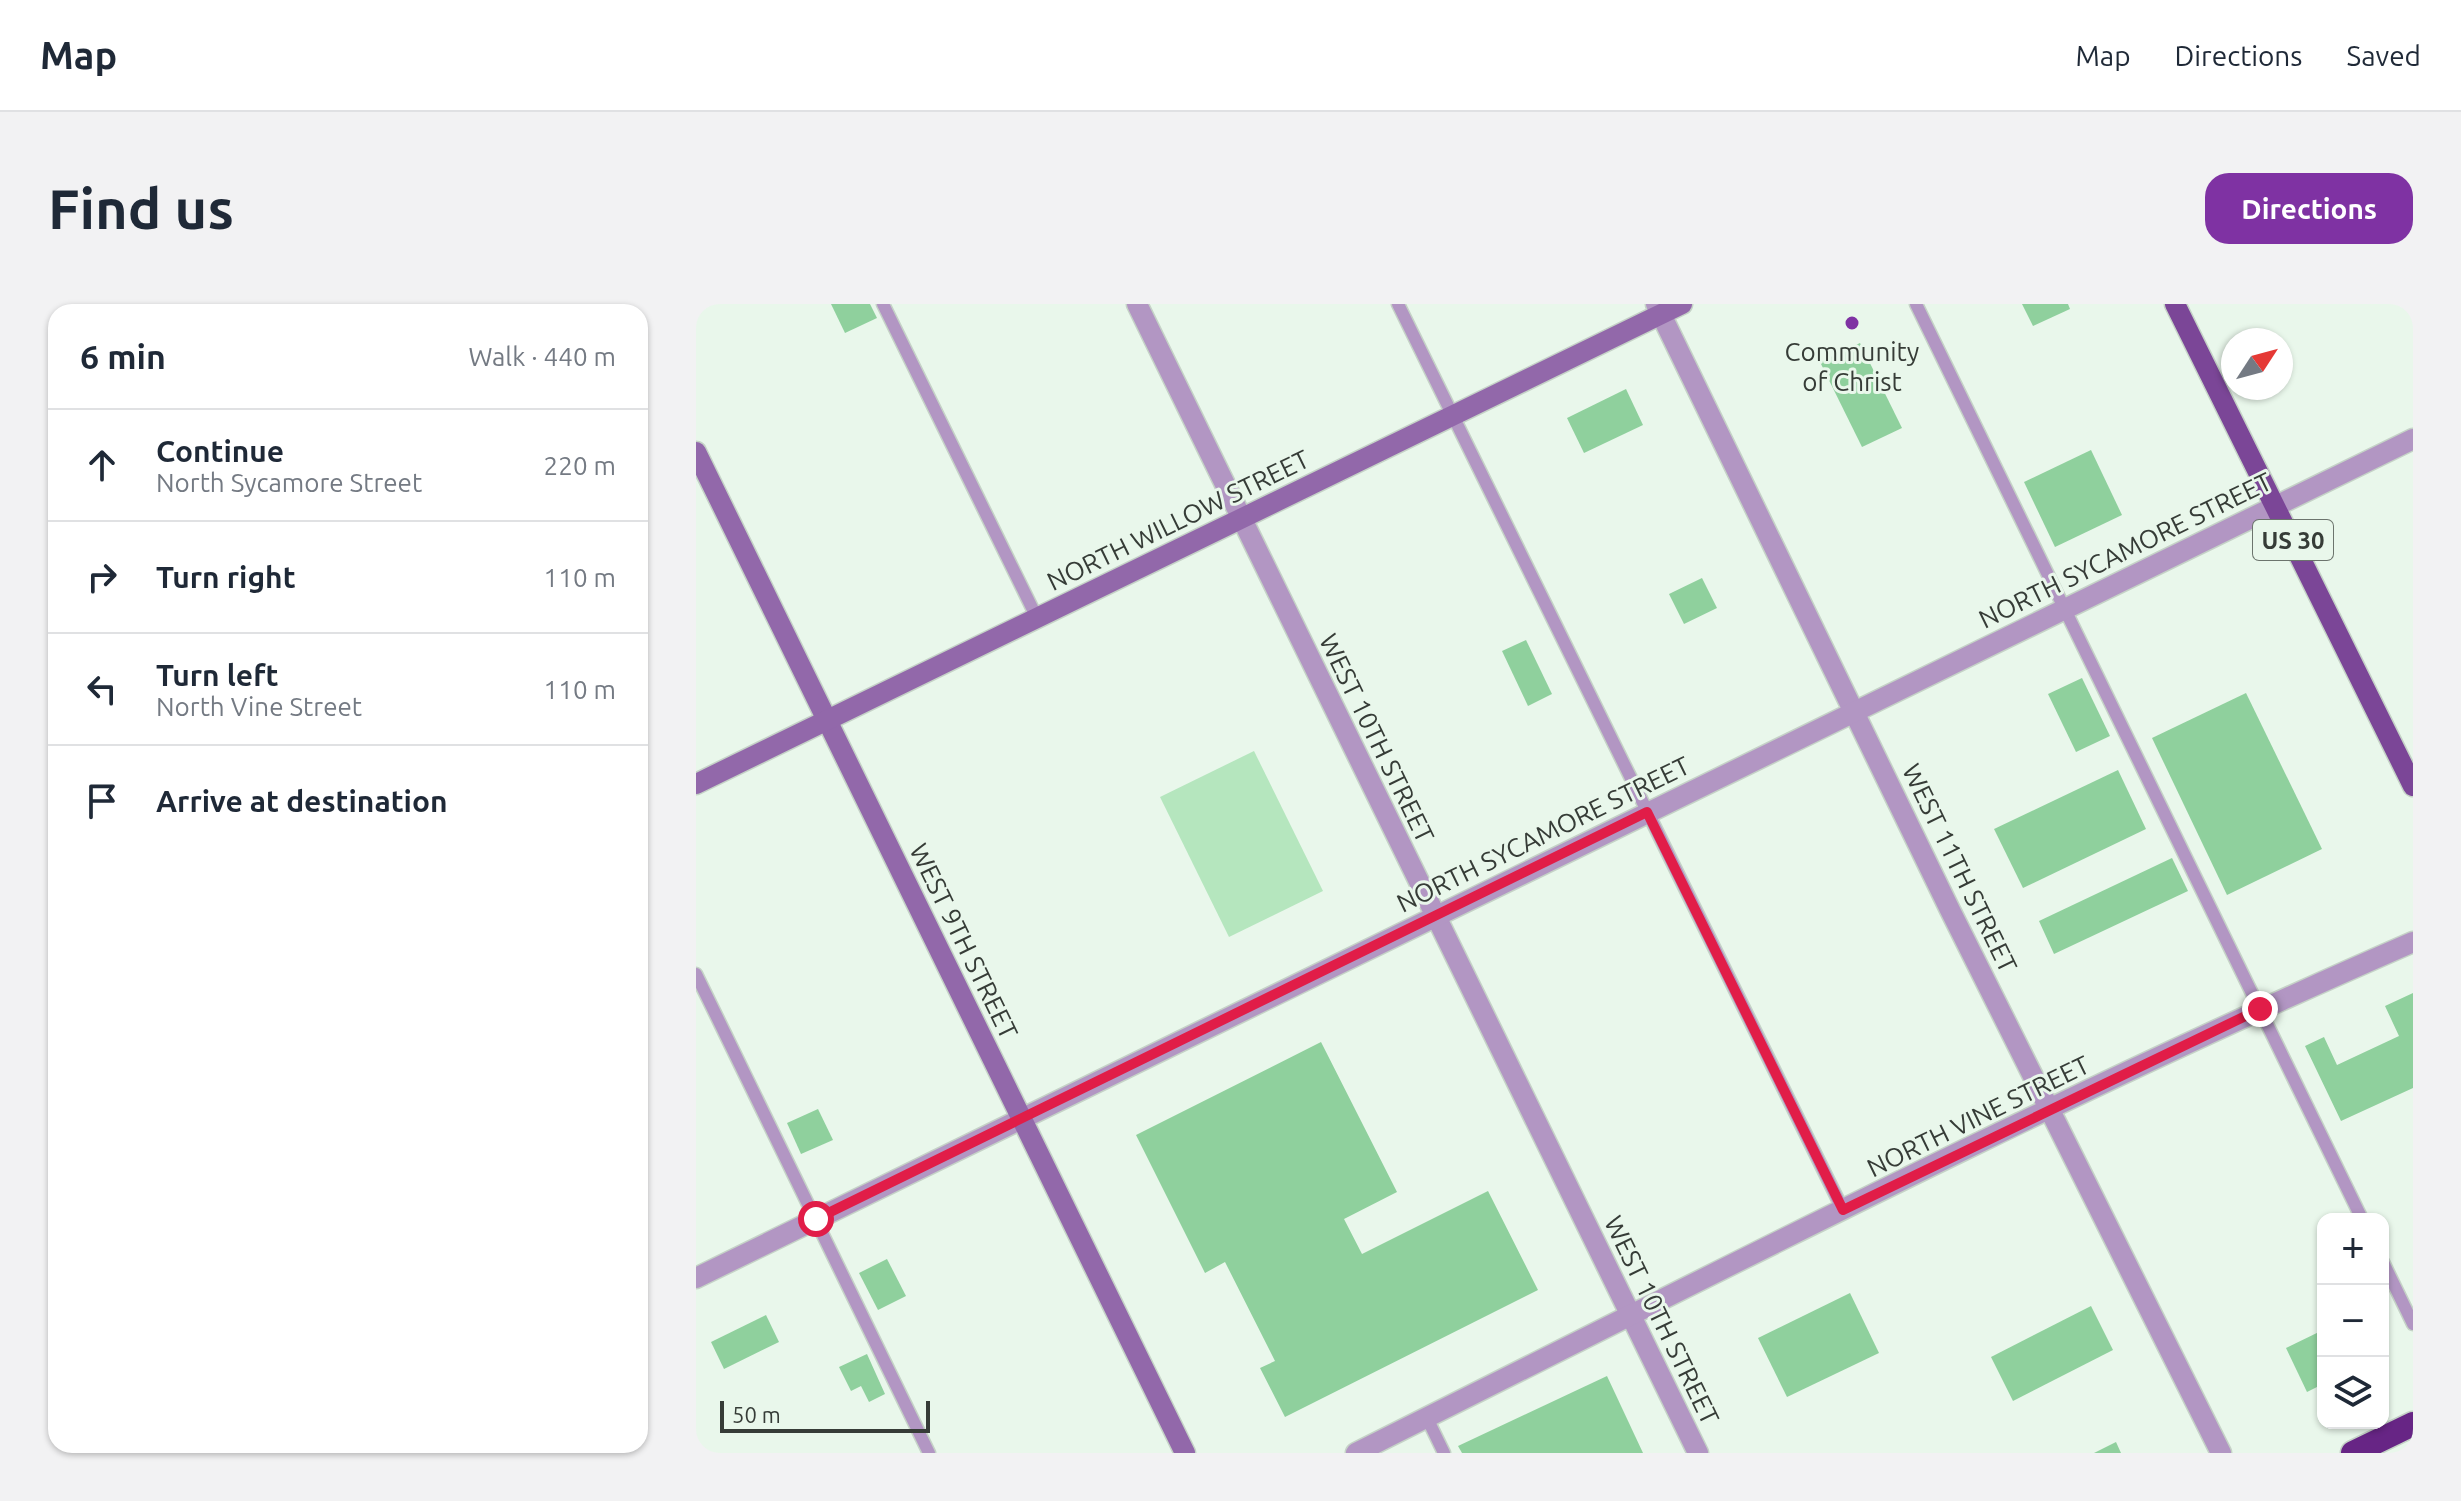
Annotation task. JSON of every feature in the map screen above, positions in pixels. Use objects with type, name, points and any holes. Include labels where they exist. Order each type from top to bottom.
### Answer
[{"type":"highway","points":[[2353,1453],[2413,1424]]},
{"type":"main road","name":"US 30","points":[[2175,304],[2413,786]]},
{"type":"street","name":"WEST 10TH STREET","points":[[1137,304],[1698,1453]]},
{"type":"street","name":"NORTH WILLOW STREET","points":[[696,784],[1453,415],[1659,309],[1682,304]]},
{"type":"street","name":"WEST 11TH STREET","points":[[1659,309],[1957,924],[2221,1453]]},
{"type":"street","name":"NORTH SYCAMORE STREET","points":[[696,1278],[2413,439]]},
{"type":"street","name":"WEST 9TH STREET","points":[[696,452],[1185,1453]]},
{"type":"street","name":"NORTH VINE STREET","points":[[1356,1453],[1843,1210],[2260,1009],[2413,942]]},
{"type":"lane","points":[[883,304],[1037,618]]},
{"type":"lane","points":[[1398,304],[1843,1210]]},
{"type":"lane","points":[[1916,304],[2359,1213]]},
{"type":"lane","points":[[696,974],[929,1453]]},
{"type":"lane","points":[[2389,1274],[2413,1324]]},
{"type":"lane","points":[[1427,1418],[1444,1453]]},
{"type":"green space","points":[[1254,751],[1323,891],[1229,937],[1160,797]]},
{"type":"building","points":[[831,304],[870,304],[877,318],[845,333]]},
{"type":"building","points":[[2022,304],[2068,304],[2070,309],[2033,326]]},
{"type":"building","points":[[1860,343],[1902,428],[1862,447],[1820,362]]},
{"type":"building","points":[[1626,389],[1643,425],[1584,453],[1567,418]]},
{"type":"building","points":[[2091,450],[2122,515],[2055,547],[2024,482]]},
{"type":"building","points":[[1702,578],[1717,608],[1684,624],[1669,594]]},
{"type":"building","points":[[1526,640],[1552,694],[1528,706],[1502,651]]},
{"type":"building","points":[[2082,678],[2110,736],[2076,752],[2048,694]]},
{"type":"building","points":[[2246,693],[2322,849],[2227,895],[2152,738]]},
{"type":"building","points":[[2118,770],[2146,829],[2023,888],[1994,829]]},
{"type":"building","points":[[2172,858],[2188,891],[2054,954],[2039,921]]},
{"type":"building","points":[[2413,993],[2413,1088],[2341,1121],[2305,1046],[2324,1037],[2337,1065],[2399,1036],[2385,1006]]},
{"type":"building","points":[[1321,1042],[1397,1192],[1344,1219],[1362,1254],[1488,1191],[1538,1290],[1285,1417],[1260,1368],[1275,1361],[1225,1262],[1205,1273],[1136,1135]]},
{"type":"building","points":[[818,1109],[833,1140],[801,1154],[787,1123]]},
{"type":"building","points":[[887,1259],[906,1296],[878,1310],[859,1273]]},
{"type":"building","points":[[1850,1293],[1879,1353],[1787,1397],[1758,1338]]},
{"type":"building","points":[[2091,1306],[2113,1350],[2013,1401],[1991,1357]]},
{"type":"building","points":[[766,1315],[779,1342],[724,1369],[711,1342]]},
{"type":"building","points":[[2317,1333],[2317,1387],[2307,1392],[2286,1348]]},
{"type":"building","points":[[867,1354],[885,1394],[869,1402],[861,1386],[851,1391],[839,1367]]},
{"type":"building","points":[[1607,1376],[1643,1453],[1462,1453],[1458,1446]]},
{"type":"building","points":[[2116,1442],[2121,1453],[2094,1453]]},
{"type":"place","name":"Community of Christ","points":[[1852,323]]},
{"type":"route","points":[[816,1219],[1647,812],[1843,1210],[2260,1009]]}]
